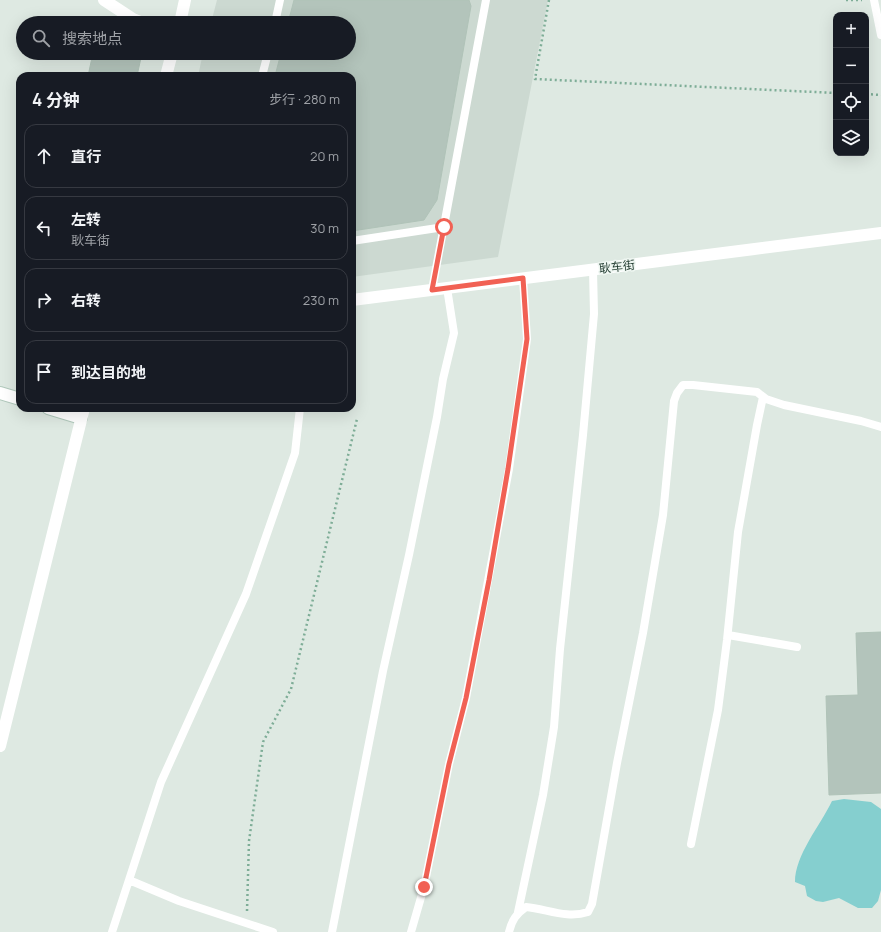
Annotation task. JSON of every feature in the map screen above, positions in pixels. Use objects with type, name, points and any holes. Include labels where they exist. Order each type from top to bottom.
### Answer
[{"type":"street","points":[[104,0],[128,16]]},
{"type":"street","points":[[182,16],[185,0]]},
{"type":"street","points":[[167,72],[170,60]]},
{"type":"street","name":"耿车街","points":[[356,300],[881,233]]},
{"type":"street","points":[[0,393],[16,398]]},
{"type":"street","points":[[0,746],[83,413]]},
{"type":"lane","points":[[277,16],[280,0]]},
{"type":"lane","points":[[432,290],[486,0]]},
{"type":"lane","points":[[874,0],[881,35]]},
{"type":"lane","points":[[263,72],[266,60]]},
{"type":"lane","points":[[356,240],[444,227]]},
{"type":"lane","points":[[509,932],[512,921],[518,912],[542,795],[554,727],[560,649],[583,435],[594,314],[593,270]]},
{"type":"lane","points":[[410,932],[424,887],[449,764],[466,698],[489,580],[508,469],[527,339],[523,278]]},
{"type":"lane","points":[[332,932],[383,671],[409,555],[437,417],[443,379],[454,333],[447,288]]},
{"type":"lane","points":[[518,912],[526,907],[554,913],[579,915],[588,912],[592,904],[617,763],[643,633],[663,515],[674,401],[677,392],[683,385],[693,384],[757,392],[763,397],[784,405],[860,421],[881,427]]},
{"type":"lane","points":[[691,844],[718,710],[728,635],[738,532],[763,397]]},
{"type":"lane","points":[[112,932],[161,782],[246,594],[295,454],[300,412]]},
{"type":"lane","points":[[728,635],[797,647]]},
{"type":"lane","points":[[129,880],[179,901],[273,932]]},
{"type":"path","points":[[549,0],[535,79],[833,93]]},
{"type":"path","points":[[869,94],[881,95]]},
{"type":"path","points":[[247,923],[249,841],[263,742],[291,690],[357,419]]},
{"type":"shaded area","points":[[217,0],[548,0],[498,257],[356,276],[356,72],[199,72],[201,60],[356,60],[356,16],[213,16]]},
{"type":"water","points":[[844,799],[871,802],[881,809],[881,890],[878,901],[872,908],[858,908],[839,898],[823,902],[816,901],[807,896],[805,886],[795,882],[799,861],[832,801]]},
{"type":"building","points":[[294,0],[469,0],[471,6],[437,200],[424,220],[356,230],[356,72],[276,72],[279,60],[356,60],[356,16],[290,16]]},
{"type":"building","points":[[91,60],[140,60],[138,72],[89,72]]},
{"type":"building","points":[[881,632],[881,793],[829,795],[826,696],[858,695],[856,633]]},
{"type":"route","points":[[424,887],[449,764],[466,698],[489,580],[508,469],[527,339],[523,278],[432,290],[444,227]]}]
